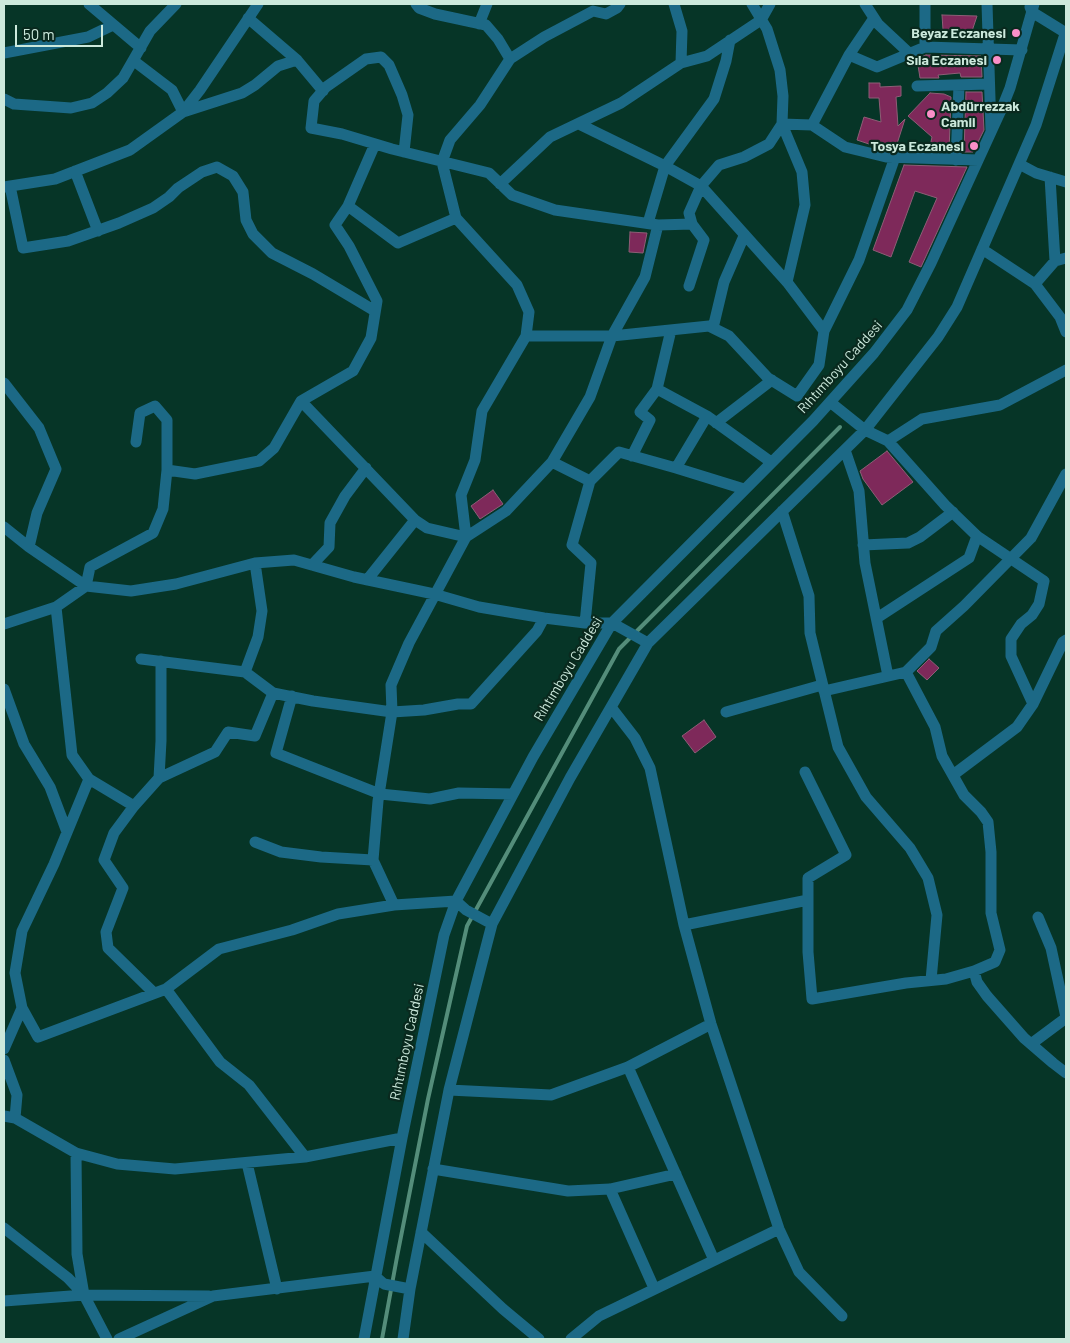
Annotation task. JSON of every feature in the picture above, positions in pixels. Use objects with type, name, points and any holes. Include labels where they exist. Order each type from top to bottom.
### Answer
[{"type":"street","points":[[89,4],[141,48]]},
{"type":"street","points":[[4,99],[14,104],[71,108],[92,103],[107,93],[123,78],[150,31],[176,4]]},
{"type":"street","points":[[258,4],[183,112],[130,150],[55,179],[7,187],[23,248],[68,241],[153,208],[202,172],[217,167],[234,176],[243,192],[246,220],[253,234],[272,253],[313,274],[376,311]]},
{"type":"street","points":[[416,4],[419,8],[435,14],[486,25],[498,39],[510,59]]},
{"type":"street","points":[[479,24],[486,4]]},
{"type":"street","points":[[466,537],[461,495],[475,460],[482,410],[526,336],[529,312],[518,285],[456,218],[442,162],[450,140],[480,105],[510,59],[593,8],[606,14],[617,8],[620,4]]},
{"type":"street","points":[[674,4],[682,31],[681,63]]},
{"type":"street","points":[[752,4],[767,29],[780,70],[783,96],[782,124],[802,172],[805,205],[787,282]]},
{"type":"street","points":[[500,184],[550,137],[621,103],[681,63],[707,56],[761,20],[770,4]]},
{"type":"street","points":[[865,4],[878,24],[909,53]]},
{"type":"street","points":[[925,4],[925,47]]},
{"type":"street","points":[[987,4],[991,134]]},
{"type":"street","points":[[403,1339],[406,1288],[421,1232],[449,1090],[488,921],[611,707],[644,641],[865,430],[938,336],[957,306],[1036,126],[1066,32],[1032,6]]},
{"type":"street","name":"Rıhtımboyu Caddesi","points":[[363,1338],[444,935],[456,901],[513,794],[612,623],[830,402],[874,353],[907,310],[991,134],[1010,88],[1022,50],[1032,6]]},
{"type":"street","points":[[248,18],[297,60],[323,91]]},
{"type":"street","points":[[812,125],[849,56],[874,18]]},
{"type":"street","points":[[4,53],[88,37],[113,25]]},
{"type":"street","points":[[394,905],[373,860],[392,712],[391,685],[409,643],[466,537],[506,511],[552,462],[590,397],[612,336],[645,277],[653,224],[665,166],[714,99],[726,61],[730,40]]},
{"type":"street","points":[[849,56],[877,66],[925,47],[1022,50]]},
{"type":"street","points":[[404,152],[408,115],[389,65],[381,57],[366,60],[323,91],[314,101],[312,128],[342,134],[404,152],[488,174],[512,195],[555,210],[653,224],[692,224]]},
{"type":"street","points":[[183,112],[242,93],[256,85],[278,66],[297,60]]},
{"type":"street","points":[[134,61],[172,90],[183,112]]},
{"type":"street","points":[[917,86],[989,84]]},
{"type":"street","points":[[956,160],[959,85]]},
{"type":"street","points":[[579,124],[665,166],[701,186],[787,282],[824,331]]},
{"type":"street","points":[[782,124],[812,125],[845,147],[886,157],[978,160]]},
{"type":"street","points":[[689,286],[704,240],[692,224],[689,213],[701,186],[720,165],[744,157],[769,144],[782,124]]},
{"type":"street","points":[[167,470],[195,474],[259,460],[274,448],[301,401],[353,371],[371,338],[377,301],[349,246],[335,225],[348,206],[375,144]]},
{"type":"street","points":[[526,336],[612,336],[709,326],[729,336],[772,380],[797,396],[819,365],[824,331],[859,260],[895,158]]},
{"type":"street","points":[[1019,164],[1036,173],[1066,182]]},
{"type":"street","points":[[75,171],[98,230]]},
{"type":"street","points":[[1036,284],[1061,260],[1050,177]]},
{"type":"street","points":[[348,206],[398,243],[456,218]]},
{"type":"street","points":[[713,328],[724,282],[744,236]]},
{"type":"street","points":[[982,249],[1036,284],[1060,317],[1066,332]]},
{"type":"street","points":[[632,456],[650,420],[640,412],[657,389],[672,330]]},
{"type":"street","points":[[888,441],[922,419],[1000,406],[1066,370]]},
{"type":"street","points":[[676,468],[712,420],[772,380]]},
{"type":"street","points":[[4,383],[39,428],[56,469],[37,513],[29,547]]},
{"type":"street","points":[[657,389],[712,420],[771,462]]},
{"type":"street","points":[[301,401],[415,520],[428,528],[466,537]]},
{"type":"street","points":[[830,402],[865,430],[888,441],[977,536],[1044,581],[1039,604],[1011,639],[1011,656],[1033,704]]},
{"type":"street","points":[[4,624],[56,608],[86,586],[90,567],[153,533],[163,509],[167,470],[167,420],[155,406],[140,413],[136,442]]},
{"type":"street","points":[[845,450],[860,491],[865,563],[888,676]]},
{"type":"street","points":[[585,623],[591,563],[572,545],[590,481],[619,452],[744,489]]},
{"type":"street","points":[[552,462],[590,481]]},
{"type":"street","points":[[312,565],[328,547],[330,523],[345,496],[366,468]]},
{"type":"street","points":[[726,712],[823,688],[906,672],[931,647],[936,632],[1011,560],[1031,538],[1066,474]]},
{"type":"street","points":[[782,511],[809,596],[810,633],[838,747],[866,797],[910,848],[928,878],[937,915],[931,980]]},
{"type":"street","points":[[863,545],[908,543],[920,537],[953,512]]},
{"type":"street","points":[[367,580],[415,520]]},
{"type":"street","points":[[4,527],[29,547],[86,586],[131,591],[176,584],[255,563],[294,560],[367,580],[434,594],[479,607],[585,623],[612,623],[644,641]]},
{"type":"street","points":[[876,618],[969,558],[977,536]]},
{"type":"street","points":[[244,672],[258,636],[262,611],[255,563]]},
{"type":"street","points":[[56,608],[72,755],[89,779],[134,806]]},
{"type":"street","points":[[141,659],[244,672],[273,692],[292,696],[392,712],[424,710],[458,704],[471,704],[537,631],[544,618]]},
{"type":"street","points":[[953,776],[1017,727],[1033,704],[1063,642],[1066,640]]},
{"type":"street","points":[[158,778],[161,741],[161,662]]},
{"type":"street","points":[[805,772],[846,855],[808,878],[808,952],[812,999],[906,982],[946,979],[974,971],[994,962],[1000,950],[991,913],[991,852],[988,822],[964,795],[942,756],[935,726],[906,672]]},
{"type":"street","points":[[4,689],[24,744],[50,787],[67,832]]},
{"type":"street","points":[[154,993],[108,948],[106,932],[123,888],[104,860],[114,833],[158,778],[215,752],[228,732],[255,736],[273,692]]},
{"type":"street","points":[[292,696],[276,752],[380,794],[430,799],[459,793],[513,794]]},
{"type":"street","points":[[611,707],[635,738],[650,768],[684,925],[711,1024],[779,1229],[798,1272],[842,1316]]},
{"type":"street","points":[[89,779],[22,931],[15,973],[22,1008],[38,1037],[166,988],[219,949],[292,930],[338,914],[394,905],[456,901],[466,910],[488,921]]},
{"type":"street","points":[[255,842],[281,852],[321,857],[373,860]]},
{"type":"street","points":[[684,925],[808,900]]},
{"type":"street","points":[[1031,1044],[1066,1018],[1051,948],[1038,916]]},
{"type":"street","points":[[974,971],[981,990],[1031,1044],[1066,1072]]},
{"type":"street","points":[[166,988],[220,1062],[249,1085],[305,1158]]},
{"type":"street","points":[[4,1049],[22,1008]]},
{"type":"street","points":[[449,1090],[551,1095],[628,1067],[711,1024]]},
{"type":"street","points":[[4,1060],[17,1095],[9,1117],[76,1153],[117,1164],[174,1169],[305,1158],[402,1138]]},
{"type":"street","points":[[628,1067],[714,1260]]},
{"type":"street","points":[[76,1153],[77,1254],[84,1295]]},
{"type":"street","points":[[247,1163],[277,1289]]},
{"type":"street","points":[[433,1170],[568,1191],[610,1189],[676,1174]]},
{"type":"street","points":[[610,1189],[654,1288]]},
{"type":"street","points":[[4,1228],[68,1278],[84,1295],[107,1339]]},
{"type":"street","points":[[571,1339],[598,1316],[779,1229]]},
{"type":"street","points":[[421,1232],[503,1310],[539,1339]]},
{"type":"street","points":[[4,1301],[84,1295],[213,1296],[375,1276],[384,1284],[406,1288]]},
{"type":"street","points":[[119,1339],[213,1296]]},
{"type":"building","points":[[942,15],[977,16],[972,31],[943,30]]},
{"type":"building","points":[[926,55],[981,56],[982,77],[961,77],[960,73],[938,75],[939,78],[920,78],[917,59]]},
{"type":"building","points":[[869,83],[880,83],[880,87],[901,86],[901,96],[896,97],[898,126],[905,119],[895,150],[887,150],[857,140],[864,117],[881,122],[879,98],[869,98]]},
{"type":"building","points":[[966,92],[982,92],[984,130],[973,152],[964,152]]},
{"type":"building","name":"Abdürrezzak Camii","points":[[930,93],[944,94],[951,97],[949,152],[929,151],[932,137],[908,116]]},
{"type":"building","points":[[904,165],[967,167],[921,267],[909,262],[937,198],[915,191],[891,257],[873,250]]},
{"type":"building","points":[[630,232],[647,233],[643,253],[629,252]]},
{"type":"building","points":[[887,451],[913,482],[882,505],[863,479],[860,471]]},
{"type":"building","points":[[493,490],[503,504],[480,519],[471,506]]},
{"type":"building","points":[[929,659],[939,668],[927,680],[917,671]]},
{"type":"building","points":[[704,720],[716,737],[695,753],[682,736]]},
{"type":"waterway","points":[[382,1339],[428,1099],[467,926],[619,649],[840,427]]},
{"type":"place","name":"Beyaz Eczanesi","points":[[1016,33]]},
{"type":"place","name":"Sıla Eczanesi","points":[[997,60]]},
{"type":"place","name":"Abdürrezzak Camii","points":[[931,114]]},
{"type":"place","name":"Tosya Eczanesi","points":[[974,146]]}]
